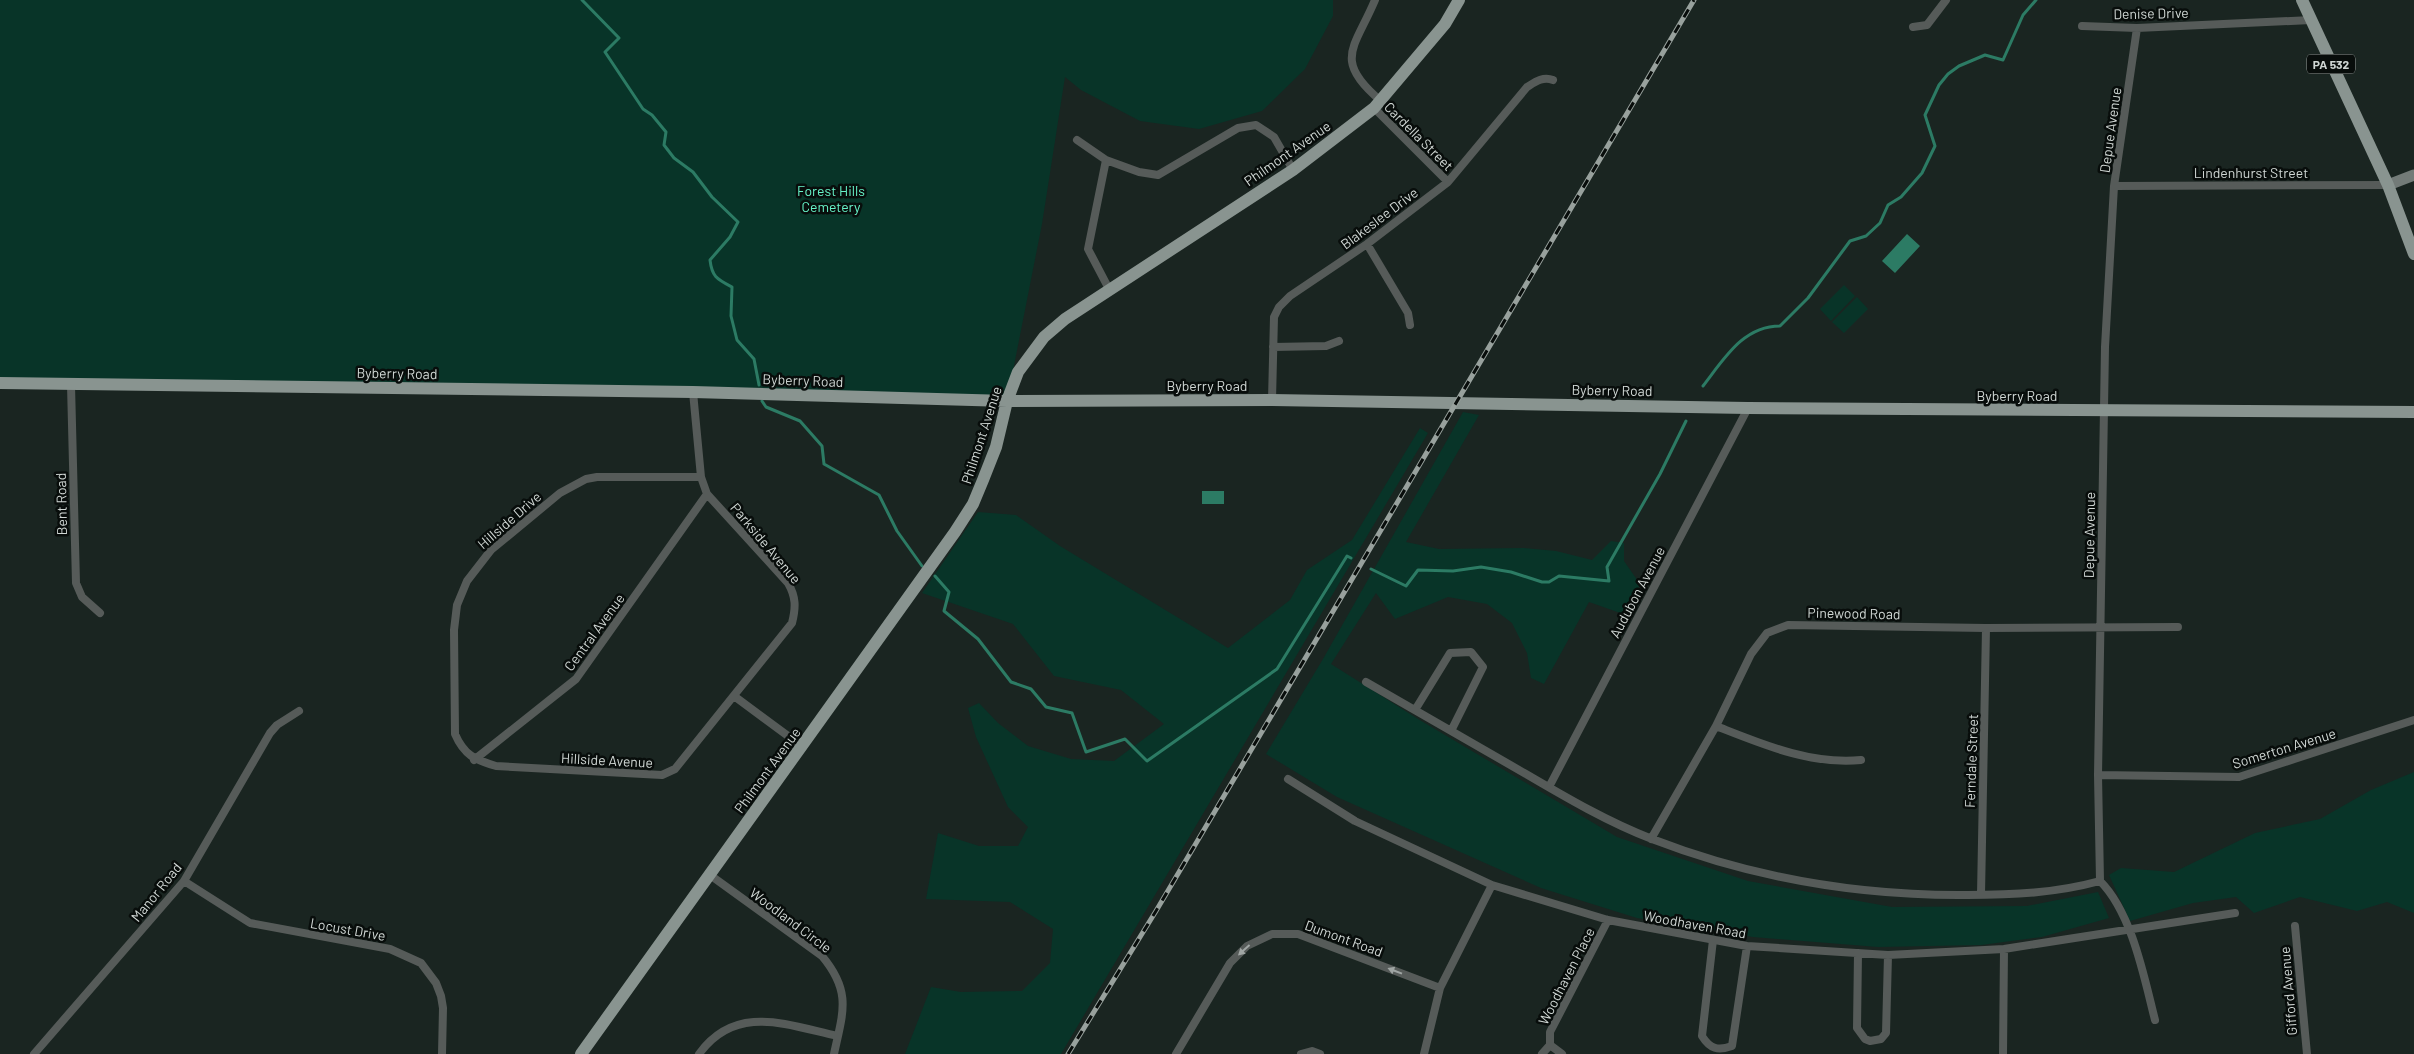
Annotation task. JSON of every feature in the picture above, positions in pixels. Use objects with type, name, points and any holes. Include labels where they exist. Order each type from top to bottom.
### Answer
[{"type":"main road","name":"Philmont Avenue","points":[[581,1054],[803,747],[973,504],[996,447],[1007,402],[1018,372],[1044,337],[1065,319],[1293,170],[1377,104],[1445,24],[1459,0]]},
{"type":"main road","name":"PA 532","points":[[2302,0],[2388,185],[2414,250]]},
{"type":"main road","name":"Byberry Road","points":[[0,383],[693,392],[1007,402],[1272,400],[1748,408],[2414,412]]},
{"type":"street","name":"Cardella Street","points":[[1375,0],[1353,45],[1350,57],[1352,69],[1377,104],[1448,182]]},
{"type":"street","points":[[1913,27],[1927,25],[1946,0]]},
{"type":"street","name":"Denise Drive","points":[[2082,26],[2137,28],[2311,20]]},
{"type":"street","name":"Depue Avenue","points":[[2100,881],[2098,775],[2105,348],[2114,186],[2137,28]]},
{"type":"street","name":"Blakeslee Drive","points":[[1272,400],[1274,317],[1279,307],[1290,296],[1367,244],[1448,182],[1527,87],[1537,80],[1548,78],[1553,80]]},
{"type":"street","points":[[1077,140],[1106,160],[1139,172],[1158,174],[1238,128],[1256,125],[1274,137],[1293,170]]},
{"type":"street","points":[[1106,160],[1088,249],[1110,289]]},
{"type":"street","points":[[2388,185],[2414,175]]},
{"type":"street","name":"Lindenhurst Street","points":[[2114,186],[2388,185]]},
{"type":"street","points":[[1367,244],[1408,313],[1410,325]]},
{"type":"street","points":[[1273,347],[1326,346],[1338,341]]},
{"type":"street","name":"Bent Road","points":[[71,385],[76,583],[82,597],[100,613]]},
{"type":"street","name":"Parkside Avenue","points":[[693,392],[701,477],[707,494],[788,583],[792,590],[796,607],[792,623],[734,696]]},
{"type":"street","name":"Audubon Avenue","points":[[1549,787],[1748,408]]},
{"type":"street","name":"Hillside Drive","points":[[474,760],[458,742],[455,734],[454,630],[457,605],[467,581],[477,565],[508,536],[560,493],[577,483],[596,477],[701,477]]},
{"type":"street","name":"Central Avenue","points":[[474,760],[576,679],[707,494]]},
{"type":"street","name":"Pinewood Road","points":[[1651,839],[1716,726],[1751,654],[1767,633],[1788,625],[1986,628],[2178,627]]},
{"type":"street","name":"Ferndale Street","points":[[1981,895],[1986,628]]},
{"type":"street","points":[[1415,710],[1450,653],[1471,652],[1483,667],[1451,731]]},
{"type":"street","points":[[1366,682],[1568,799],[1651,839],[1718,861],[1807,883],[1913,896],[2034,894],[2070,889],[2100,881],[2109,890],[2137,946],[2155,1020]]},
{"type":"street","points":[[734,696],[803,747]]},
{"type":"street","name":"Hillside Avenue","points":[[474,760],[496,766],[662,775],[675,769],[734,696]]},
{"type":"street","name":"Manor Road","points":[[34,1054],[184,881],[270,733],[278,725],[299,711]]},
{"type":"street","name":"Somerton Avenue","points":[[2098,775],[2239,777],[2414,720]]},
{"type":"street","points":[[1716,726],[1782,751],[1821,758],[1848,761],[1861,760]]},
{"type":"street","name":"Woodhaven Road","points":[[1288,779],[1355,821],[1492,885],[1608,920],[1712,940],[1747,946],[1888,955],[2004,949],[2127,928]]},
{"type":"street","name":"Woodland Circle","points":[[710,875],[822,956],[830,966],[845,1006],[834,1054]]},
{"type":"street","name":"Locust Drive","points":[[184,881],[250,923],[390,949],[421,963],[432,977],[441,996],[443,1008],[442,1054]]},
{"type":"street","points":[[1424,1054],[1440,988],[1492,885]]},
{"type":"street","points":[[2127,928],[2234,913]]},
{"type":"street","name":"Woodhaven Place","points":[[1542,1054],[1550,1045],[1550,1032],[1608,920]]},
{"type":"street","name":"Gifford Avenue","points":[[2295,926],[2307,1054]]},
{"type":"street","name":"Dumont Road","points":[[1176,1054],[1230,963],[1247,946],[1272,934],[1298,934],[1440,988]]},
{"type":"street","points":[[1712,940],[1702,1036],[1708,1046],[1715,1049],[1732,1046],[1747,946]]},
{"type":"street","points":[[2003,1054],[2004,949]]},
{"type":"street","points":[[1858,953],[1857,1028],[1860,1034],[1870,1041],[1881,1039],[1886,1033],[1888,955]]},
{"type":"street","points":[[699,1054],[715,1036],[746,1022],[768,1020],[838,1036]]},
{"type":"street","name":"Woodhaven Place","points":[[1550,1045],[1562,1054]]},
{"type":"street","points":[[1301,1054],[1312,1051],[1320,1054]]},
{"type":"green space","name":"Forest Hills Cemetery","points":[[0,0],[1333,0],[1333,16],[1305,69],[1262,111],[1199,129],[1140,121],[1081,90],[1065,77],[1042,224],[1007,401],[0,382]]},
{"type":"green space","points":[[1844,285],[1855,296],[1831,321],[1820,309]]},
{"type":"green space","points":[[1857,297],[1868,309],[1844,333],[1832,322]]},
{"type":"green space","points":[[1463,412],[1479,415],[1406,542],[1439,549],[1524,548],[1556,551],[1592,560],[1611,541],[1624,543],[1624,561],[1640,584],[1626,615],[1589,602],[1544,684],[1531,678],[1527,653],[1512,623],[1487,604],[1448,597],[1395,619],[1376,593],[1331,664],[1418,719],[1617,837],[1748,881],[1892,907],[2027,906],[2098,892],[2109,918],[2042,937],[1981,945],[1878,947],[1753,937],[1637,918],[1541,888],[1337,797],[1266,754],[1323,659]]},
{"type":"green space","points":[[1420,428],[1428,433],[1061,1054],[905,1054],[931,987],[961,992],[1022,991],[1050,963],[1053,929],[1010,902],[926,899],[938,833],[979,846],[1018,846],[1028,827],[1008,807],[976,737],[968,708],[979,703],[998,723],[1028,746],[1071,759],[1114,761],[1164,724],[1121,690],[1054,676],[1013,624],[922,593],[978,512],[1016,515],[1060,546],[1228,648],[1290,600],[1307,570],[1352,540]]},
{"type":"green space","points":[[2414,772],[2414,913],[2387,902],[2357,911],[2300,897],[2254,913],[2236,897],[2193,903],[2130,921],[2109,875],[2121,868],[2174,872],[2255,833],[2320,819],[2371,790]]},
{"type":"shaded area","points":[[1907,234],[1920,246],[1895,273],[1882,261]]},
{"type":"shaded area","points":[[1202,491],[1224,491],[1224,504],[1202,504]]},
{"type":"waterway","points":[[582,0],[619,38],[605,52],[643,109],[652,115],[666,132],[664,145],[674,158],[693,172],[712,197],[738,222],[730,237],[710,260],[716,277],[732,287],[731,316],[737,340],[754,359],[759,385]]},
{"type":"waterway","points":[[1703,386],[1727,355],[1745,338],[1767,327],[1780,326],[1808,298],[1850,241],[1866,236],[1880,223],[1888,205],[1901,197],[1922,173],[1935,146],[1925,115],[1939,85],[1948,74],[1959,66],[1985,55],[2003,60],[2023,15],[2036,0]]},
{"type":"waterway","points":[[762,401],[766,407],[800,421],[822,446],[824,464],[879,495],[897,531],[922,566]]},
{"type":"waterway","points":[[1371,569],[1406,586],[1418,570],[1453,571],[1481,567],[1511,572],[1542,582],[1549,582],[1559,576],[1609,581],[1607,567],[1660,474],[1686,421]]},
{"type":"waterway","points":[[935,576],[949,592],[944,611],[978,639],[1011,682],[1031,689],[1046,707],[1072,713],[1086,752],[1125,739],[1147,761],[1277,669],[1347,556],[1351,558]]},
{"type":"railway","points":[[1068,1054],[1156,911],[1694,0]]}]
